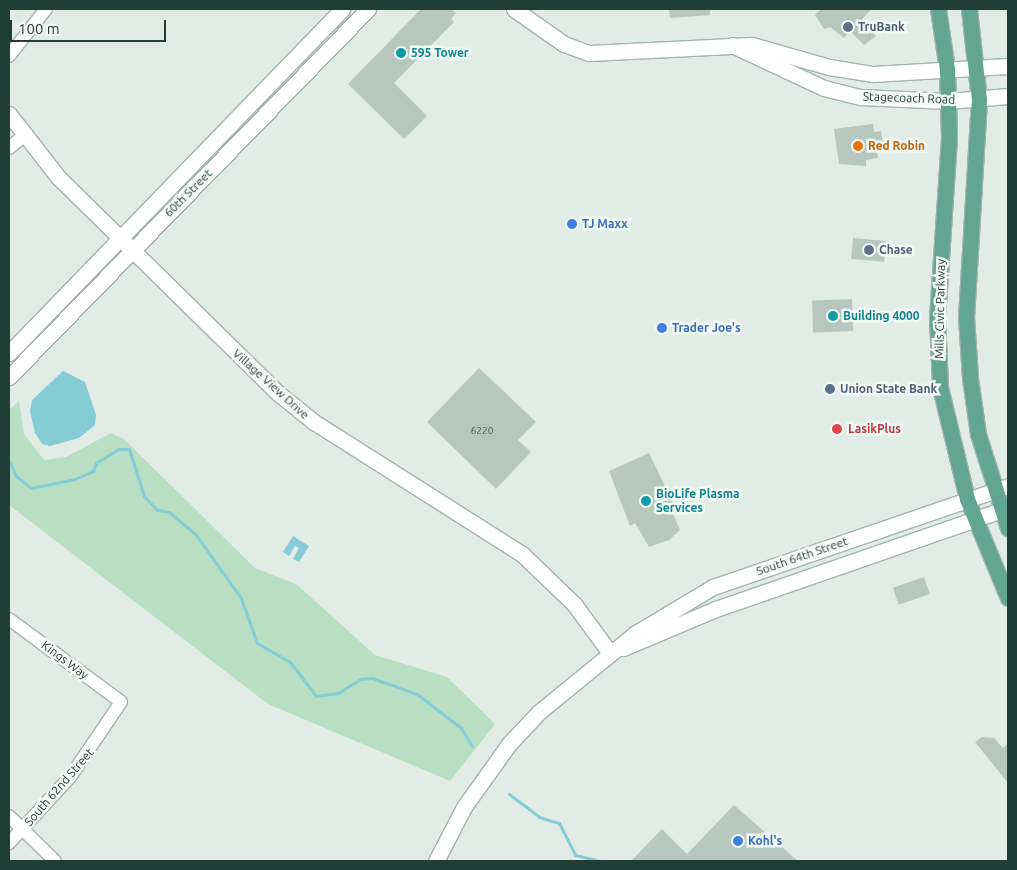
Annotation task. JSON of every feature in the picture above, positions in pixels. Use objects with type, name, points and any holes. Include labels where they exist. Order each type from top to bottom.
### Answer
[{"type":"main road","name":"Mills Civic Parkway","points":[[938,9],[948,101],[938,355],[947,426],[967,499],[1008,598]]},
{"type":"main road","points":[[968,9],[978,68],[979,99],[966,316],[978,434],[1001,488],[1008,528]]},
{"type":"street","points":[[9,56],[46,9]]},
{"type":"street","name":"60th Street","points":[[9,353],[342,9]]},
{"type":"street","name":"60th Street","points":[[9,377],[368,9]]},
{"type":"street","name":"Stagecoach Road","points":[[514,9],[564,44],[589,53],[731,44],[752,45],[829,67],[874,74],[1008,66]]},
{"type":"street","name":"Stagecoach Road","points":[[731,44],[824,88],[861,97],[948,101],[1008,96]]},
{"type":"street","name":"Village View Drive","points":[[9,114],[58,177],[245,362],[314,422],[536,565],[574,604],[610,653]]},
{"type":"street","points":[[9,148],[25,135]]},
{"type":"street","name":"South 64th Street","points":[[436,861],[464,807],[509,744],[539,712],[610,653],[712,587],[1001,488]]},
{"type":"street","name":"South 64th Street","points":[[610,653],[716,609],[1005,509]]},
{"type":"street","name":"Kings Way","points":[[9,619],[121,702]]},
{"type":"street","name":"South 62nd Street","points":[[9,843],[70,777],[121,702]]},
{"type":"street","points":[[9,816],[55,861]]},
{"type":"green space","points":[[19,401],[24,434],[44,460],[66,457],[111,433],[124,439],[255,568],[296,584],[375,655],[447,677],[495,724],[450,781],[268,704],[9,505],[9,410]]},
{"type":"water","points":[[63,371],[85,382],[96,415],[95,425],[79,438],[50,446],[42,444],[35,433],[30,411],[32,400]]},
{"type":"water","points":[[293,536],[309,546],[299,562],[293,559],[299,548],[295,546],[289,556],[283,552]]},
{"type":"building","name":"595 Tower","points":[[421,9],[451,9],[456,13],[451,19],[454,22],[394,83],[427,116],[404,139],[348,84]]},
{"type":"building","points":[[669,9],[710,9],[710,15],[670,18]]},
{"type":"building","name":"TruBank","points":[[821,9],[872,9],[862,19],[876,36],[864,45],[850,31],[844,38],[830,27],[824,29],[815,15]]},
{"type":"building","name":"Red Robin","points":[[873,124],[874,132],[881,131],[883,146],[876,146],[878,158],[866,160],[866,166],[839,164],[834,129]]},
{"type":"building","name":"Chase","points":[[853,238],[886,241],[884,262],[851,259]]},
{"type":"building","name":"Building 4000","points":[[852,299],[853,331],[813,332],[812,300]]},
{"type":"building","points":[[479,368],[536,422],[518,440],[531,452],[496,489],[427,422]]},
{"type":"building","name":"BioLife Plasma Services","points":[[649,453],[674,505],[670,507],[680,530],[669,540],[649,547],[635,523],[630,526],[609,471]]},
{"type":"building","points":[[924,577],[930,594],[899,605],[893,588]]},
{"type":"building","points":[[982,737],[994,738],[1003,748],[1008,744],[1008,783],[975,742]]},
{"type":"building","name":"Kohl's","points":[[734,805],[798,861],[631,861],[662,829],[687,854]]},
{"type":"waterway","points":[[9,461],[16,476],[31,488],[75,479],[93,471],[96,463],[118,449],[129,449],[144,496],[157,510],[169,512],[196,535],[241,598],[257,643],[290,662],[316,696],[338,693],[360,679],[372,678],[417,694],[461,728],[472,746]]},
{"type":"waterway","points":[[509,794],[539,817],[559,823],[575,855],[600,861]]},
{"type":"place","name":"TruBank","points":[[848,27]]},
{"type":"place","name":"595 Tower","points":[[401,53]]},
{"type":"place","name":"Red Robin","points":[[858,146]]},
{"type":"place","name":"TJ Maxx","points":[[572,224]]},
{"type":"place","name":"Chase","points":[[869,250]]},
{"type":"place","name":"Building 4000","points":[[833,316]]},
{"type":"place","name":"Trader Joe's","points":[[662,328]]},
{"type":"place","name":"Union State Bank","points":[[830,389]]},
{"type":"place","name":"LasikPlus","points":[[837,429]]},
{"type":"place","name":"BioLife Plasma Services","points":[[646,501]]},
{"type":"place","name":"Kohl's","points":[[738,841]]}]
